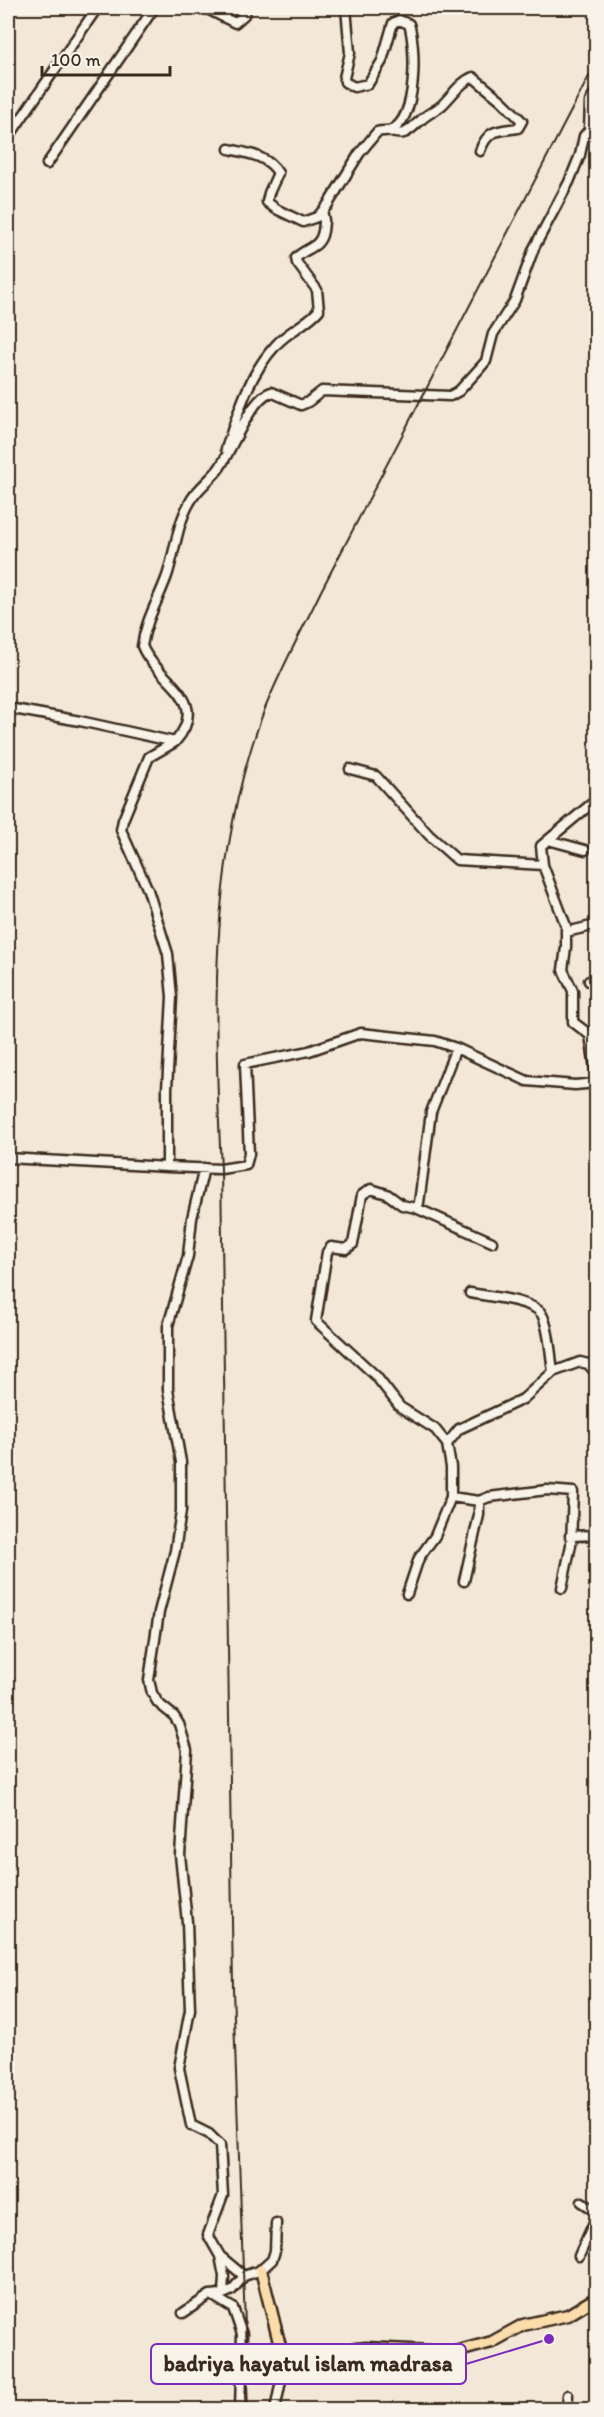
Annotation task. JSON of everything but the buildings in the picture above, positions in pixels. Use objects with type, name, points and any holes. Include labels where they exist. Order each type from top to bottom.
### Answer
[{"type":"main road","points":[[261,2270],[281,2350],[286,2356],[366,2348],[455,2352],[466,2350],[492,2342],[523,2325],[568,2315],[597,2298]]},
{"type":"street","points":[[8,138],[97,8]]},
{"type":"street","points":[[47,164],[154,8]]},
{"type":"street","points":[[205,8],[235,22],[244,15],[247,8]]},
{"type":"street","points":[[346,8],[350,53],[344,78],[349,85],[354,87],[368,84],[376,73],[393,23],[402,20],[410,27],[414,68],[411,95],[403,117],[389,131]]},
{"type":"street","points":[[229,149],[253,154],[272,164],[278,173],[267,202],[303,222],[317,217],[322,212],[377,132],[389,131],[397,135],[407,133],[440,107],[463,83],[473,77],[508,106],[522,122],[518,128],[500,130],[488,135],[480,151]]},
{"type":"street","points":[[167,1167],[167,1089],[172,997],[168,954],[148,890],[121,830],[149,757],[175,742],[182,734],[186,721],[186,702],[179,690],[165,677],[142,646],[147,619],[166,579],[190,501],[199,488],[219,469],[252,410],[267,393],[271,392],[301,405],[321,390],[440,396],[450,396],[459,391],[486,360],[493,334],[515,300],[534,248],[569,182],[580,155],[584,136],[589,130],[590,102],[596,91]]},
{"type":"street","points":[[219,469],[254,373],[278,342],[311,319],[319,310],[317,290],[297,263],[296,258],[319,244],[325,221],[322,212]]},
{"type":"street","points":[[224,461],[225,449]]},
{"type":"street","points":[[8,708],[175,742]]},
{"type":"street","points":[[350,769],[376,776],[429,835],[458,860],[543,865]]},
{"type":"street","points":[[597,800],[541,846],[543,865],[559,904],[566,932],[563,970],[573,990],[573,1022],[590,1035],[597,1075]]},
{"type":"street","points":[[548,840],[585,850]]},
{"type":"street","points":[[566,932],[597,925]]},
{"type":"street","points":[[8,1158],[167,1167],[234,1168],[246,1165],[245,1065],[309,1051],[360,1032],[435,1041],[456,1048],[527,1081],[575,1085],[597,1083]]},
{"type":"street","points":[[416,1208],[419,1203],[431,1112],[456,1048]]},
{"type":"street","points":[[204,1168],[192,1218],[188,1256],[168,1326],[168,1390],[181,1462],[181,1511],[175,1551],[159,1612],[149,1680],[152,1693],[158,1703],[174,1716],[179,1724],[187,1750],[180,1855],[187,1922],[190,2010],[179,2068],[191,2125],[209,2134],[220,2145],[223,2195],[208,2235],[220,2256],[224,2276],[223,2294]]},
{"type":"street","points":[[407,1594],[419,1558],[435,1536],[451,1497],[451,1467],[447,1444],[435,1429],[400,1407],[376,1376],[316,1321],[327,1252],[331,1247],[346,1249],[353,1244],[362,1195],[371,1189],[387,1194],[402,1204],[492,1242]]},
{"type":"street","points":[[470,1293],[503,1298],[530,1306],[541,1312],[546,1324],[553,1372]]},
{"type":"street","points":[[447,1444],[459,1429],[523,1399],[553,1372],[580,1362],[588,1364],[597,1373]]},
{"type":"street","points":[[451,1497],[478,1501],[489,1497],[547,1490],[573,1492],[570,1536],[562,1588]]},
{"type":"street","points":[[464,1581],[478,1515],[478,1501]]},
{"type":"street","points":[[570,1536],[597,1535]]},
{"type":"street","points":[[582,2202],[597,2211]]},
{"type":"street","points":[[579,2256],[597,2218]]},
{"type":"street","points":[[183,2313],[210,2295],[223,2294],[232,2290],[244,2276],[261,2270],[272,2260],[275,2251],[276,2223]]},
{"type":"street","points":[[220,2256],[244,2276]]},
{"type":"street","points":[[210,2295],[227,2303],[237,2316],[242,2334],[240,2409]]},
{"type":"street","points":[[275,2409],[286,2356]]},
{"type":"street","points":[[567,2409],[568,2395]]},
{"type":"railway","points":[[248,2410],[233,1989],[221,1169],[217,1055],[219,942],[223,885],[231,829],[244,774],[261,719],[282,670],[596,63]]},
{"type":"place","name":"badriya hayatul islam madrasa","points":[[549,2339]]}]
